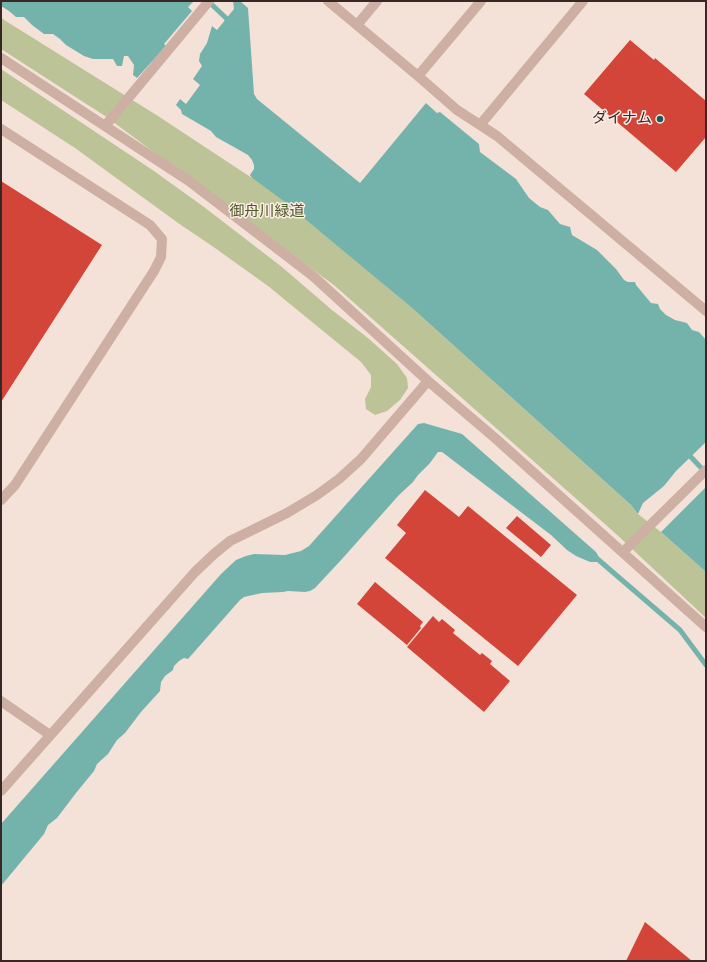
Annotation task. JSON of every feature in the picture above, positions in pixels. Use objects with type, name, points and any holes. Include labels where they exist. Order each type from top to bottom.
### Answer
[{"type":"street","points":[[105,126],[209,1]]},
{"type":"street","points":[[328,1],[457,110],[497,136],[706,311]]},
{"type":"street","points":[[357,25],[377,1]]},
{"type":"street","points":[[418,76],[481,1]]},
{"type":"street","points":[[480,125],[583,1]]},
{"type":"street","points":[[1,58],[189,181],[313,276],[428,381],[495,438],[706,627]]},
{"type":"street","points":[[1,129],[150,225],[162,240],[161,257],[154,270],[15,485],[1,500]]},
{"type":"street","points":[[1,791],[199,568],[230,541],[287,513],[339,479],[361,458],[428,381]]},
{"type":"street","points":[[623,552],[706,470]]},
{"type":"street","points":[[1,701],[50,735]]},
{"type":"green space","name":"御舟川緑道","points":[[1,18],[158,116],[281,198],[412,308],[631,505],[638,514],[661,532],[706,572],[706,618],[615,533],[335,286],[105,116],[1,49]]},
{"type":"green space","points":[[1,69],[154,171],[204,207],[282,267],[332,310],[368,338],[397,364],[407,378],[408,388],[400,400],[387,411],[375,415],[366,409],[365,399],[371,387],[371,375],[361,362],[268,286],[75,148],[1,100]]},
{"type":"water","points":[[1,1],[194,1],[188,7],[192,11],[164,44],[166,46],[137,78],[133,75],[134,65],[128,56],[124,56],[122,66],[117,66],[113,59],[93,59],[84,56],[66,45],[53,34],[44,34],[24,17],[16,17],[1,6]]},
{"type":"water","points":[[233,1],[240,1],[248,8],[254,94],[257,99],[360,183],[426,103],[437,113],[440,112],[479,144],[480,152],[516,179],[529,198],[540,207],[548,210],[560,224],[570,227],[572,235],[597,250],[616,269],[624,280],[628,282],[635,282],[651,303],[658,304],[660,309],[666,315],[675,320],[687,323],[692,330],[699,332],[706,340],[706,442],[676,471],[664,486],[643,503],[638,514],[631,505],[412,308],[281,199],[252,178],[250,175],[254,169],[254,165],[248,155],[216,137],[211,131],[182,114],[181,110],[176,105],[180,99],[186,104],[200,85],[193,79],[202,66],[199,61],[200,54],[207,43],[212,26],[217,30],[234,9]]},
{"type":"water","points":[[424,423],[462,434],[596,552],[600,559],[597,562],[590,562],[576,556],[551,535],[442,452],[438,452],[413,482],[399,495],[315,588],[305,592],[288,591],[262,593],[244,597],[240,600],[188,659],[184,658],[179,661],[174,666],[173,670],[165,676],[161,682],[160,691],[125,733],[117,740],[108,754],[97,764],[94,771],[57,818],[48,825],[44,834],[1,886],[1,824],[221,574],[236,560],[246,556],[254,554],[285,555],[301,551],[309,546],[418,424]]},
{"type":"water","points":[[706,487],[706,572],[661,532]]},
{"type":"building","name":"ダイナム","points":[[630,40],[654,60],[655,58],[706,101],[706,137],[676,172],[584,94]]},
{"type":"building","points":[[1,181],[102,245],[1,402]]},
{"type":"building","points":[[425,490],[459,517],[468,506],[577,595],[518,666],[385,558],[406,533],[397,525]]},
{"type":"building","points":[[517,516],[551,545],[541,557],[506,528]]},
{"type":"building","points":[[375,582],[423,622],[420,626],[421,628],[407,645],[357,604]]},
{"type":"building","points":[[433,616],[439,622],[442,619],[455,630],[453,633],[480,655],[482,653],[492,661],[490,664],[510,681],[484,712],[407,647]]},
{"type":"building","points":[[645,922],[692,961],[626,961]]},
{"type":"waterway","points":[[208,1],[227,19],[227,25]]},
{"type":"waterway","points":[[685,452],[705,472]]},
{"type":"waterway","points":[[594,556],[680,630],[706,665]]},
{"type":"place","name":"ダイナム","points":[[660,119]]}]
